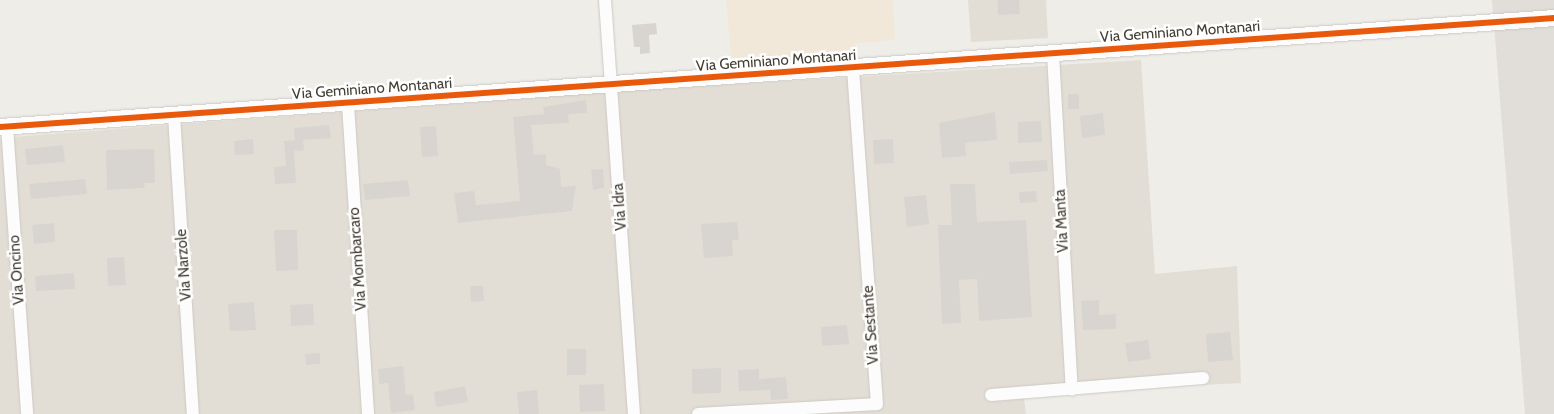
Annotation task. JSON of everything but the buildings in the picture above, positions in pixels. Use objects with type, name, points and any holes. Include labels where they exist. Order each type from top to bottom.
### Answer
[{"type":"street","name":"Via Idra","points":[[605,0],[634,414]]},
{"type":"street","name":"Via Geminiano Montanari","points":[[4,126],[348,104],[1554,18]]},
{"type":"street","name":"Via Manta","points":[[1053,54],[1072,389]]},
{"type":"street","name":"Via Sestante","points":[[698,414],[876,404],[853,68]]},
{"type":"street","name":"Via Mombarcaro","points":[[348,104],[368,414]]},
{"type":"street","name":"Via Narzole","points":[[174,115],[193,414]]},
{"type":"street","name":"Via Oncino","points":[[4,126],[27,414]]},
{"type":"street","points":[[991,395],[1203,378]]},
{"type":"shaded area","points":[[726,0],[893,0],[895,40],[856,43],[854,56],[732,65]]},
{"type":"shaded area","points":[[968,0],[1046,0],[1048,38],[971,42]]},
{"type":"shaded area","points":[[1492,0],[1554,0],[1554,414],[1525,414]]},
{"type":"shaded area","points":[[1141,60],[1155,274],[1237,266],[1241,383],[1204,385],[1203,375],[1023,389],[1026,414],[0,414],[0,138],[618,91]]},
{"type":"cycle path","points":[[0,127],[1554,18]]}]
